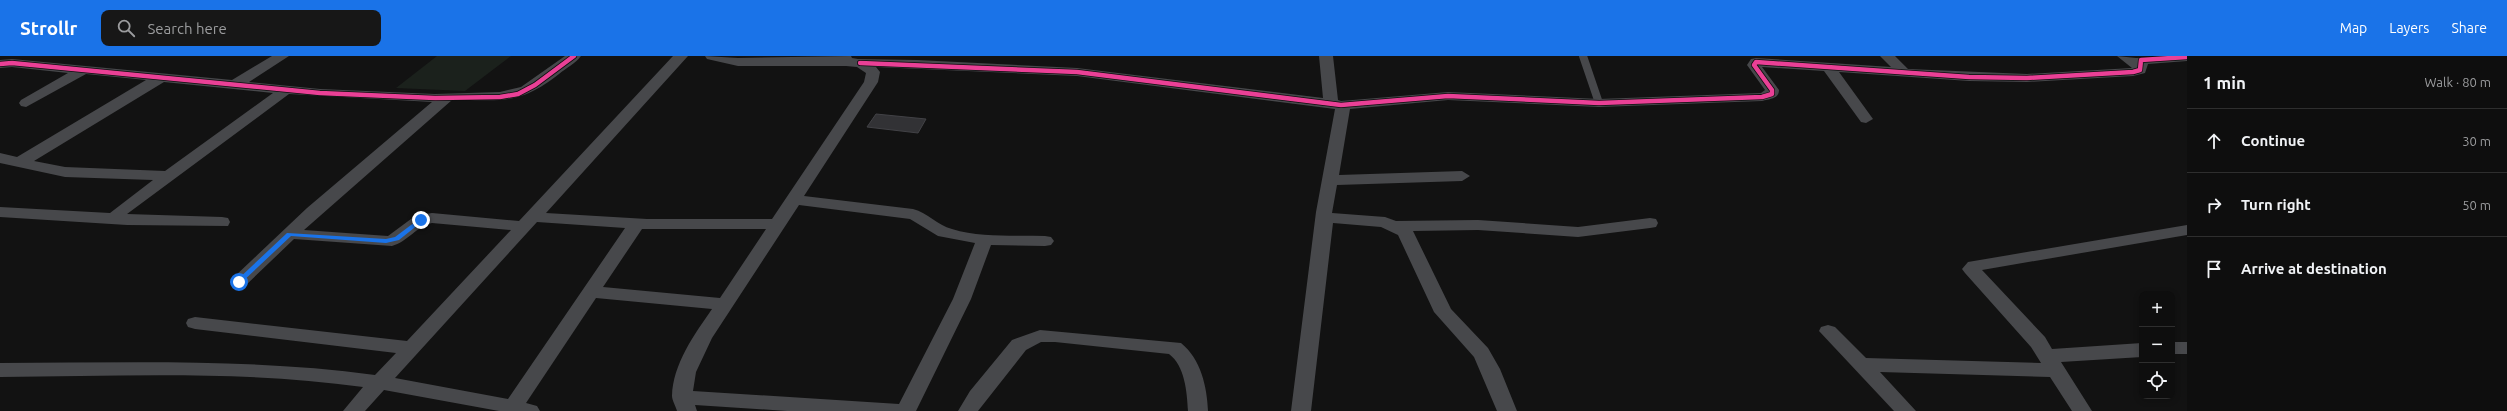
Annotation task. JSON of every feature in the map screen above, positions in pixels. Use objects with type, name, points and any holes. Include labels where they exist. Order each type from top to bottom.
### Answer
[{"type":"street","points":[[234,85],[282,56]]},
{"type":"street","points":[[0,64],[162,77],[320,94],[435,98],[448,96],[510,96],[524,91],[574,56]]},
{"type":"street","points":[[353,411],[681,56]]},
{"type":"street","points":[[712,56],[738,62],[850,60],[1077,72],[1337,104],[1414,100],[1448,96],[1599,102],[1762,97],[1772,94],[1772,90],[1754,66],[1754,62],[1964,77],[2027,78],[2133,72],[2140,70],[2140,62],[2145,60],[2187,57]]},
{"type":"street","points":[[1300,411],[1325,217],[1324,212],[1330,180],[1337,104],[1326,56]]},
{"type":"street","points":[[1887,56],[1904,72]]},
{"type":"street","points":[[2124,56],[2140,67]]},
{"type":"street","points":[[850,60],[873,72],[871,82],[723,304],[703,337],[683,376],[684,404],[899,411]]},
{"type":"street","points":[[1828,67],[1866,119]]},
{"type":"street","points":[[26,103],[84,70]]},
{"type":"street","points":[[20,162],[162,77]]},
{"type":"street","points":[[119,218],[118,213],[286,90]]},
{"type":"street","points":[[239,282],[356,173],[448,96]]},
{"type":"street","points":[[0,158],[75,173],[170,176]]},
{"type":"street","points":[[1330,180],[1462,176]]},
{"type":"street","points":[[793,199],[913,214],[927,219],[943,232],[985,239],[1045,241]]},
{"type":"street","points":[[0,212],[222,222]]},
{"type":"street","points":[[1325,217],[1385,222],[1397,226],[1405,232],[1443,312],[1481,353],[1490,369],[1507,411]]},
{"type":"street","points":[[289,234],[386,241],[397,239],[421,220],[432,218],[637,223],[777,224]]},
{"type":"street","points":[[0,370],[243,370],[380,382],[476,398],[522,409],[590,292],[637,223]]},
{"type":"street","points":[[1397,226],[1478,225],[1578,232],[1650,223]]},
{"type":"street","points":[[2082,411],[2053,363],[2028,330],[1974,274],[1971,269],[1974,266],[2187,230]]},
{"type":"street","points":[[906,411],[962,299],[985,239]]},
{"type":"street","points":[[590,292],[723,304]]},
{"type":"street","points":[[196,323],[411,348]]},
{"type":"street","points":[[1828,331],[1906,411]]},
{"type":"street","points":[[968,411],[1018,345],[1040,336],[1174,348],[1184,356],[1197,394],[1198,411]]},
{"type":"street","points":[[2175,348],[2187,348]]},
{"type":"street","points":[[1862,365],[2053,363],[2139,350]]},
{"type":"lane","points":[[1583,56],[1599,102]]},
{"type":"shaded area","points":[[437,56],[511,56],[465,91],[396,88]]},
{"type":"building","points":[[876,114],[926,119],[918,133],[867,127]]},
{"type":"cycle path","points":[[0,64],[12,63],[320,93],[435,98],[453,96],[500,97],[518,94],[535,85],[574,56]]},
{"type":"cycle path","points":[[860,63],[917,64],[1077,72],[1341,105],[1448,96],[1599,103],[1762,97],[1772,94],[1772,90],[1754,65],[1756,62],[1969,77],[2027,78],[2133,72],[2140,70],[2141,60],[2187,57]]},
{"type":"route","points":[[239,282],[289,234],[392,241],[397,239],[421,220]]}]
